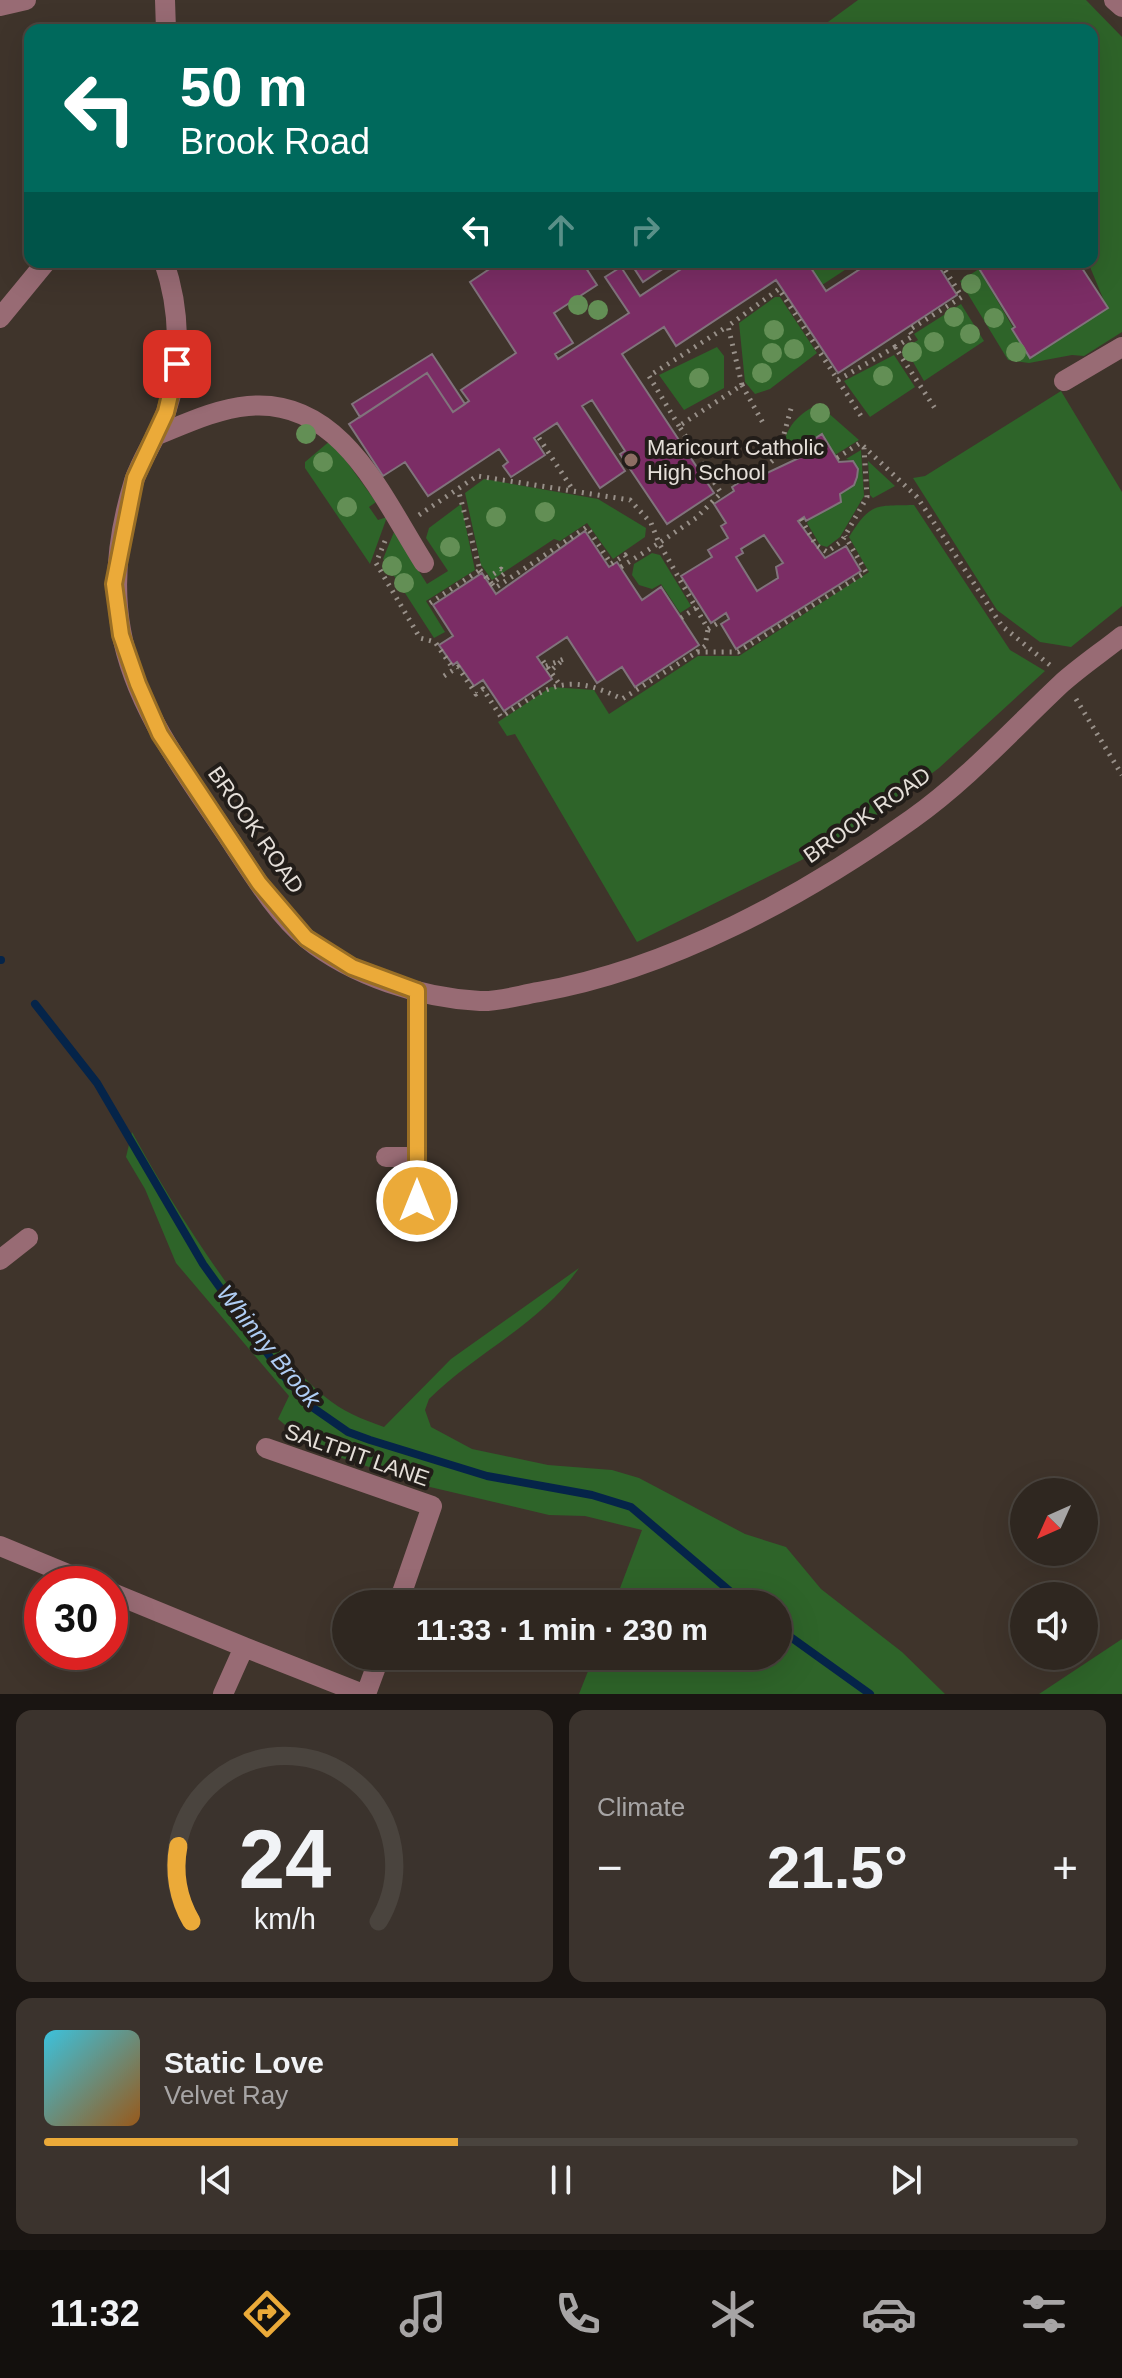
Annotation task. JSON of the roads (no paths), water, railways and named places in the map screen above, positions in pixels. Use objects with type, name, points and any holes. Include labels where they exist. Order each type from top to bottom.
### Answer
[{"type":"street","points":[[0,6],[26,0]]},
{"type":"street","points":[[165,0],[166,24]]},
{"type":"street","points":[[1114,0],[1122,7]]},
{"type":"street","points":[[0,318],[41,268]]},
{"type":"street","name":"BROOK ROAD","points":[[166,268],[171,283],[177,364],[166,412],[135,478],[114,584],[121,635],[160,734],[259,883],[306,938],[352,967],[417,991],[484,1001],[558,988],[625,971],[773,907],[913,818],[1000,746],[1065,681],[1122,636]]},
{"type":"street","points":[[1064,381],[1122,347]]},
{"type":"street","points":[[155,436],[215,413],[249,406],[290,408],[306,414],[341,439],[424,563]]},
{"type":"street","points":[[417,991],[417,1201]]},
{"type":"street","points":[[386,1157],[417,1157]]},
{"type":"street","points":[[4,1251],[28,1238]]},
{"type":"street","name":"SALTPIT LANE","points":[[266,1448],[432,1506],[403,1590]]},
{"type":"street","points":[[0,1546],[48,1566]]},
{"type":"street","points":[[128,1599],[365,1694],[374,1670]]},
{"type":"street","points":[[223,1694],[244,1647]]},
{"type":"waterway","name":"Whinny Brook","points":[[35,1004],[97,1083],[203,1264],[283,1375],[312,1407],[348,1432],[370,1440],[487,1476],[592,1495],[631,1507],[729,1590]]},
{"type":"waterway","name":"Whinny Brook","points":[[792,1638],[870,1694]]},
{"type":"place","name":"Maricourt Catholic High School","points":[[631,460]]}]
